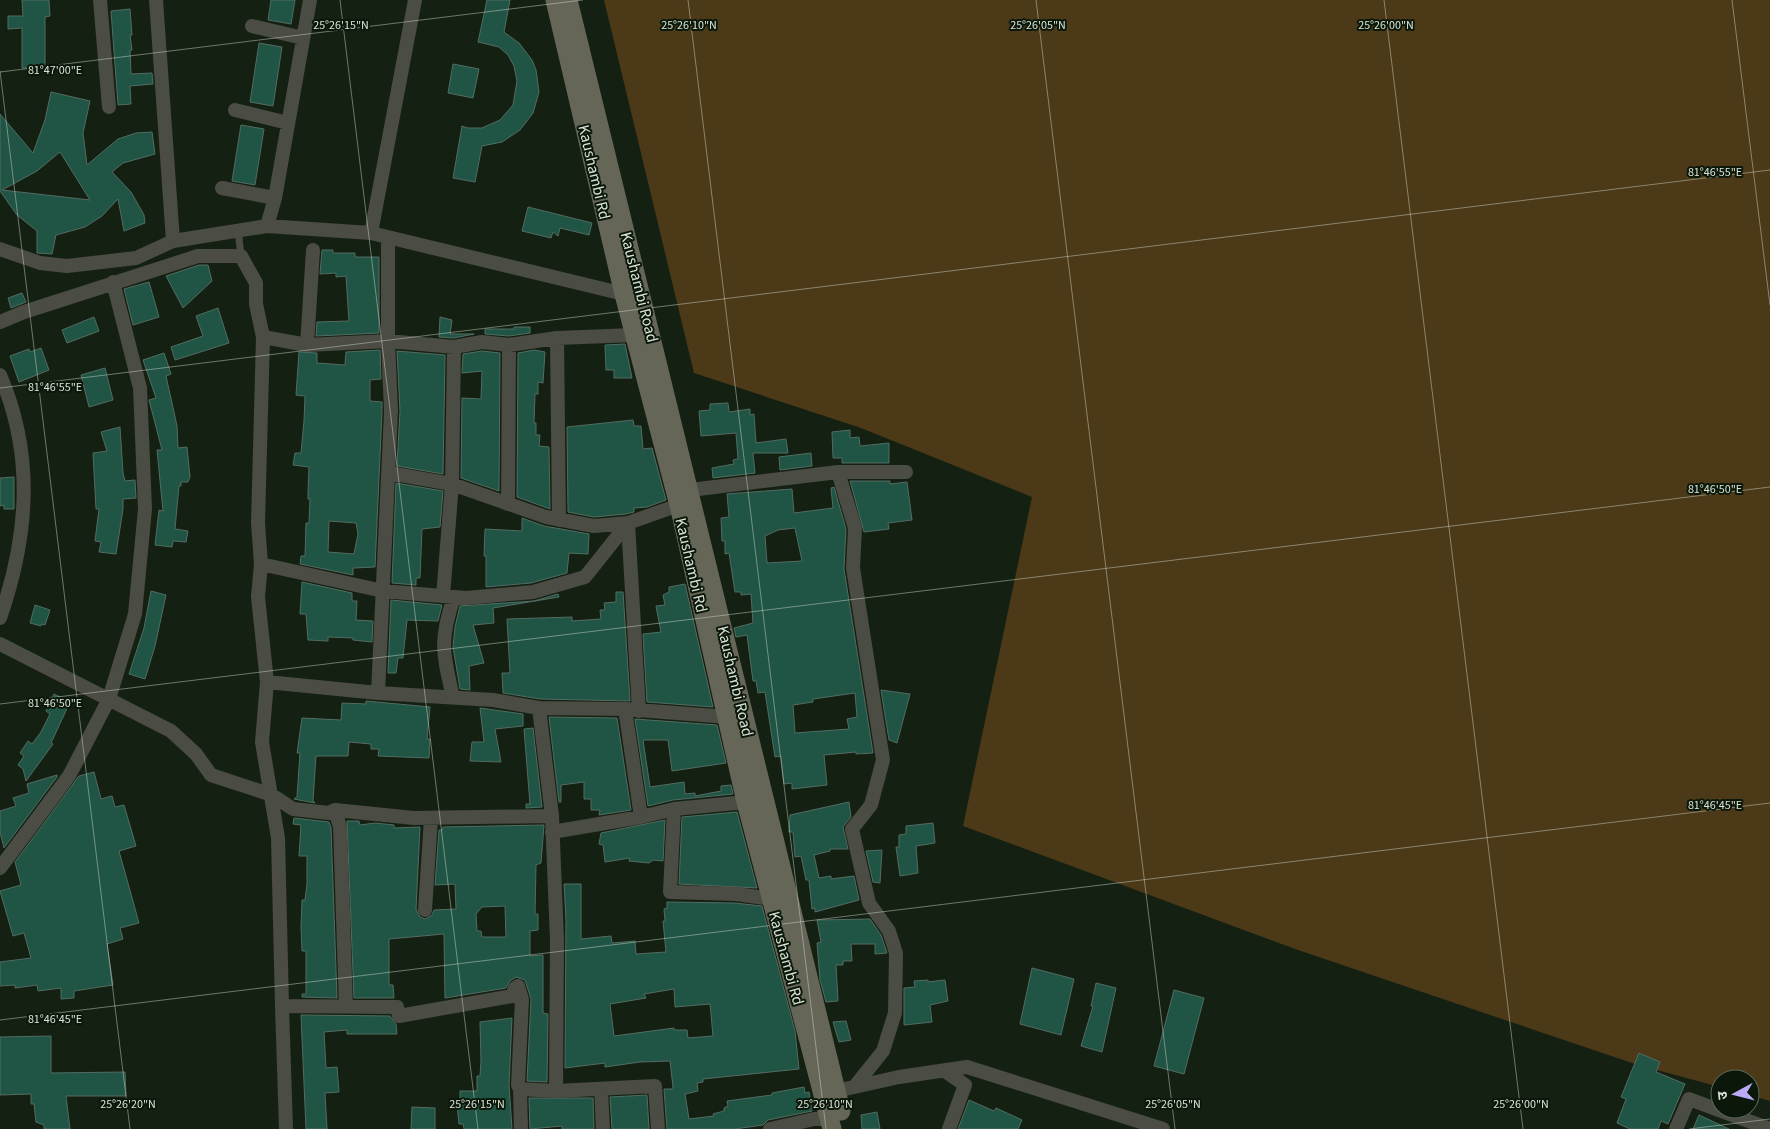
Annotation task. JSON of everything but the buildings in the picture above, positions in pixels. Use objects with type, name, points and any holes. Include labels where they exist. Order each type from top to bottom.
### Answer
[{"type":"main road","name":"Kaushambi Rd","points":[[555,0],[634,335],[679,505],[746,802],[836,1126]]},
{"type":"main road","name":"Kaushambi Road","points":[[568,0],[690,490],[836,1091],[836,1126]]},
{"type":"street","points":[[100,0],[109,106]]},
{"type":"street","points":[[156,0],[172,241]]},
{"type":"street","points":[[267,226],[275,198],[310,0]]},
{"type":"street","points":[[372,234],[415,0]]},
{"type":"street","points":[[252,26],[303,38]]},
{"type":"street","points":[[235,110],[288,123]]},
{"type":"street","points":[[222,188],[275,198]]},
{"type":"street","points":[[0,249],[40,262],[67,266],[136,258],[172,241],[267,226],[372,234],[624,294]]},
{"type":"street","points":[[378,692],[391,411],[388,341],[388,239]]},
{"type":"street","points":[[308,345],[312,250]]},
{"type":"street","points":[[0,322],[113,282],[198,256],[241,256],[256,283],[256,304],[263,337],[258,505],[261,564],[258,597],[267,682],[262,742],[278,838],[286,1129]]},
{"type":"street","points":[[0,868],[69,776],[109,699],[135,614],[145,509],[140,388],[113,282]]},
{"type":"street","points":[[263,337],[308,345],[388,341],[454,347],[482,342],[509,344],[557,338],[634,335]]},
{"type":"street","points":[[557,338],[559,520]]},
{"type":"street","points":[[508,504],[509,344]]},
{"type":"street","points":[[453,697],[443,654],[449,597],[454,347]]},
{"type":"street","points":[[0,375],[11,400],[23,468],[23,530],[11,584],[0,618]]},
{"type":"street","points":[[690,490],[838,472],[906,472]]},
{"type":"street","points":[[838,472],[856,528],[853,568],[883,760],[871,805],[852,829],[869,903],[889,931],[896,953],[895,1013],[883,1050],[855,1086]]},
{"type":"street","points":[[389,473],[452,484],[546,517],[594,526],[628,523],[679,505]]},
{"type":"street","points":[[261,564],[383,591],[449,597],[532,592],[585,577],[628,523]]},
{"type":"street","points":[[628,523],[632,710],[641,817]]},
{"type":"street","points":[[0,644],[171,731],[196,754],[211,775],[272,795],[293,809],[329,813],[335,810],[431,818],[552,816]]},
{"type":"street","points":[[267,682],[493,700],[539,708],[632,710],[728,717]]},
{"type":"street","points":[[539,708],[552,816],[558,940],[556,1091]]},
{"type":"street","points":[[552,832],[641,817],[674,808],[746,802]]},
{"type":"street","points":[[674,808],[670,892],[736,894],[772,899]]},
{"type":"street","points":[[335,810],[340,827],[346,1007]]},
{"type":"street","points":[[425,910],[431,818]]},
{"type":"street","points":[[282,1006],[397,1007],[399,1016],[512,996],[514,988],[518,986],[522,999],[518,1085],[520,1090],[522,1129]]},
{"type":"street","points":[[836,1091],[967,1067],[1163,1129]]},
{"type":"street","points":[[945,1071],[965,1084],[949,1129]]},
{"type":"street","points":[[520,1090],[556,1091],[655,1086],[658,1129]]},
{"type":"street","points":[[601,1089],[603,1129]]},
{"type":"street","points":[[1676,1129],[1689,1099],[1765,1128]]},
{"type":"street","points":[[770,1129],[814,1119],[836,1126]]},
{"type":"lane","points":[[238,230],[241,256]]},
{"type":"shaded area","points":[[604,0],[1770,0],[1770,1101],[1760,1098],[1760,1069],[1710,1069],[1710,1084],[1638,1065],[1298,950],[963,826],[1032,497],[861,428],[694,373]]}]
